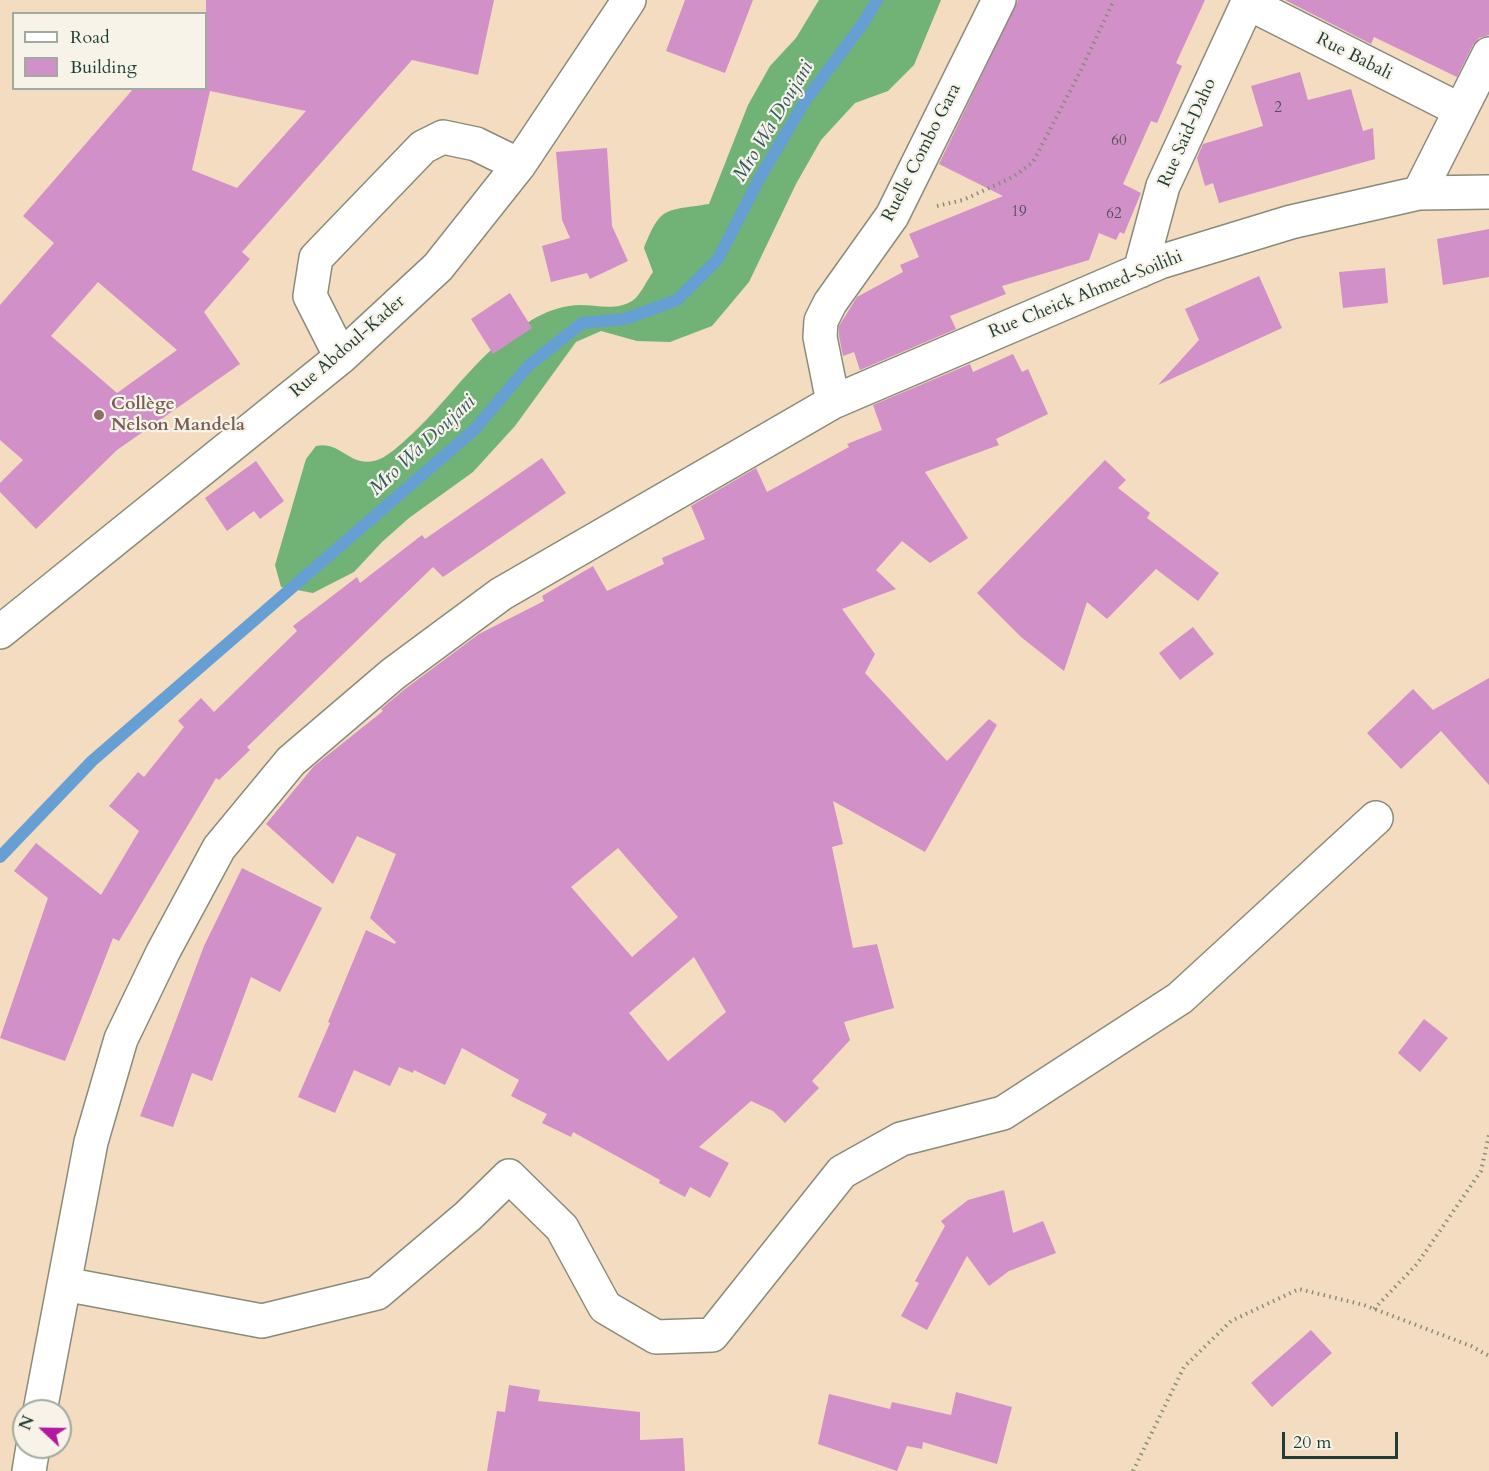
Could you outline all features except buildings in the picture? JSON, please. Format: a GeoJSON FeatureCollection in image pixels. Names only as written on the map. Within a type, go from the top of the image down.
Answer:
{"type":"FeatureCollection","features":[{"type":"Feature","properties":{"kind":"street","name":"Rue Abdoul-Kader"},"geometry":{"type":"LineString","coordinates":[[0,632],[341,357],[438,267],[519,165],[629,0]]}},
{"type":"Feature","properties":{"kind":"street","name":"Ruelle Combo Gara"},"geometry":{"type":"LineString","coordinates":[[833,402],[820,337],[821,321],[830,303],[892,216],[999,0]]}},
{"type":"Feature","properties":{"kind":"street","name":"Rue Babali"},"geometry":{"type":"LineString","coordinates":[[1249,2],[1460,110]]}},
{"type":"Feature","properties":{"kind":"street","name":"Rue Said-Daho"},"geometry":{"type":"LineString","coordinates":[[1140,271],[1163,186],[1249,2]]}},
{"type":"Feature","properties":{"kind":"street"},"geometry":{"type":"LineString","coordinates":[[1419,193],[1489,54]]}},
{"type":"Feature","properties":{"kind":"street"},"geometry":{"type":"LineString","coordinates":[[341,357],[310,296],[316,258],[423,147],[443,137],[476,144],[519,165]]}},
{"type":"Feature","properties":{"kind":"street","name":"Rue Cheick Ahmed-Soilihi"},"geometry":{"type":"LineString","coordinates":[[42,1399],[91,1142],[121,1039],[163,951],[219,848],[291,761],[393,674],[501,594],[833,402],[1160,262],[1291,222],[1419,193],[1489,192]]}},
{"type":"Feature","properties":{"kind":"street"},"geometry":{"type":"LineString","coordinates":[[64,1284],[262,1321],[377,1293],[468,1216],[509,1176],[562,1228],[605,1307],[656,1337],[712,1335],[842,1172],[901,1139],[1003,1113],[1180,998],[1376,818]]}},
{"type":"Feature","properties":{"kind":"path"},"geometry":{"type":"LineString","coordinates":[[892,216],[963,200],[1013,177],[1033,162],[1114,0]]}},
{"type":"Feature","properties":{"kind":"path"},"geometry":{"type":"LineString","coordinates":[[1374,1309],[1417,1264],[1481,1171],[1489,1135]]}},
{"type":"Feature","properties":{"kind":"path"},"geometry":{"type":"LineString","coordinates":[[1133,1471],[1184,1367],[1231,1321],[1299,1288],[1374,1309],[1471,1346],[1489,1356]]}},
{"type":"Feature","properties":{"kind":"green space"},"geometry":{"type":"Polygon","coordinates":[[[819,0],[941,0],[914,65],[888,91],[855,103],[821,140],[796,184],[749,282],[712,326],[670,342],[637,341],[601,331],[576,342],[515,426],[473,472],[409,518],[354,572],[313,593],[281,587],[275,565],[306,459],[316,446],[325,445],[334,448],[364,462],[384,457],[426,420],[480,360],[510,334],[532,320],[563,307],[577,305],[609,307],[625,304],[635,299],[653,272],[644,248],[655,224],[660,217],[674,210],[709,204],[748,105],[770,66],[796,38],[819,0]]]}},
{"type":"Feature","properties":{"kind":"waterway","name":"Mro Wa Doujani"},"geometry":{"type":"LineString","coordinates":[[0,857],[92,761],[475,429],[528,366],[582,323],[625,319],[677,300],[718,259],[759,179],[805,101],[864,22],[877,0]]}},
{"type":"Feature","properties":{"kind":"place","name":"Collège Nelson Mandela"},"geometry":{"type":"Point","coordinates":[99,415]}}]}
